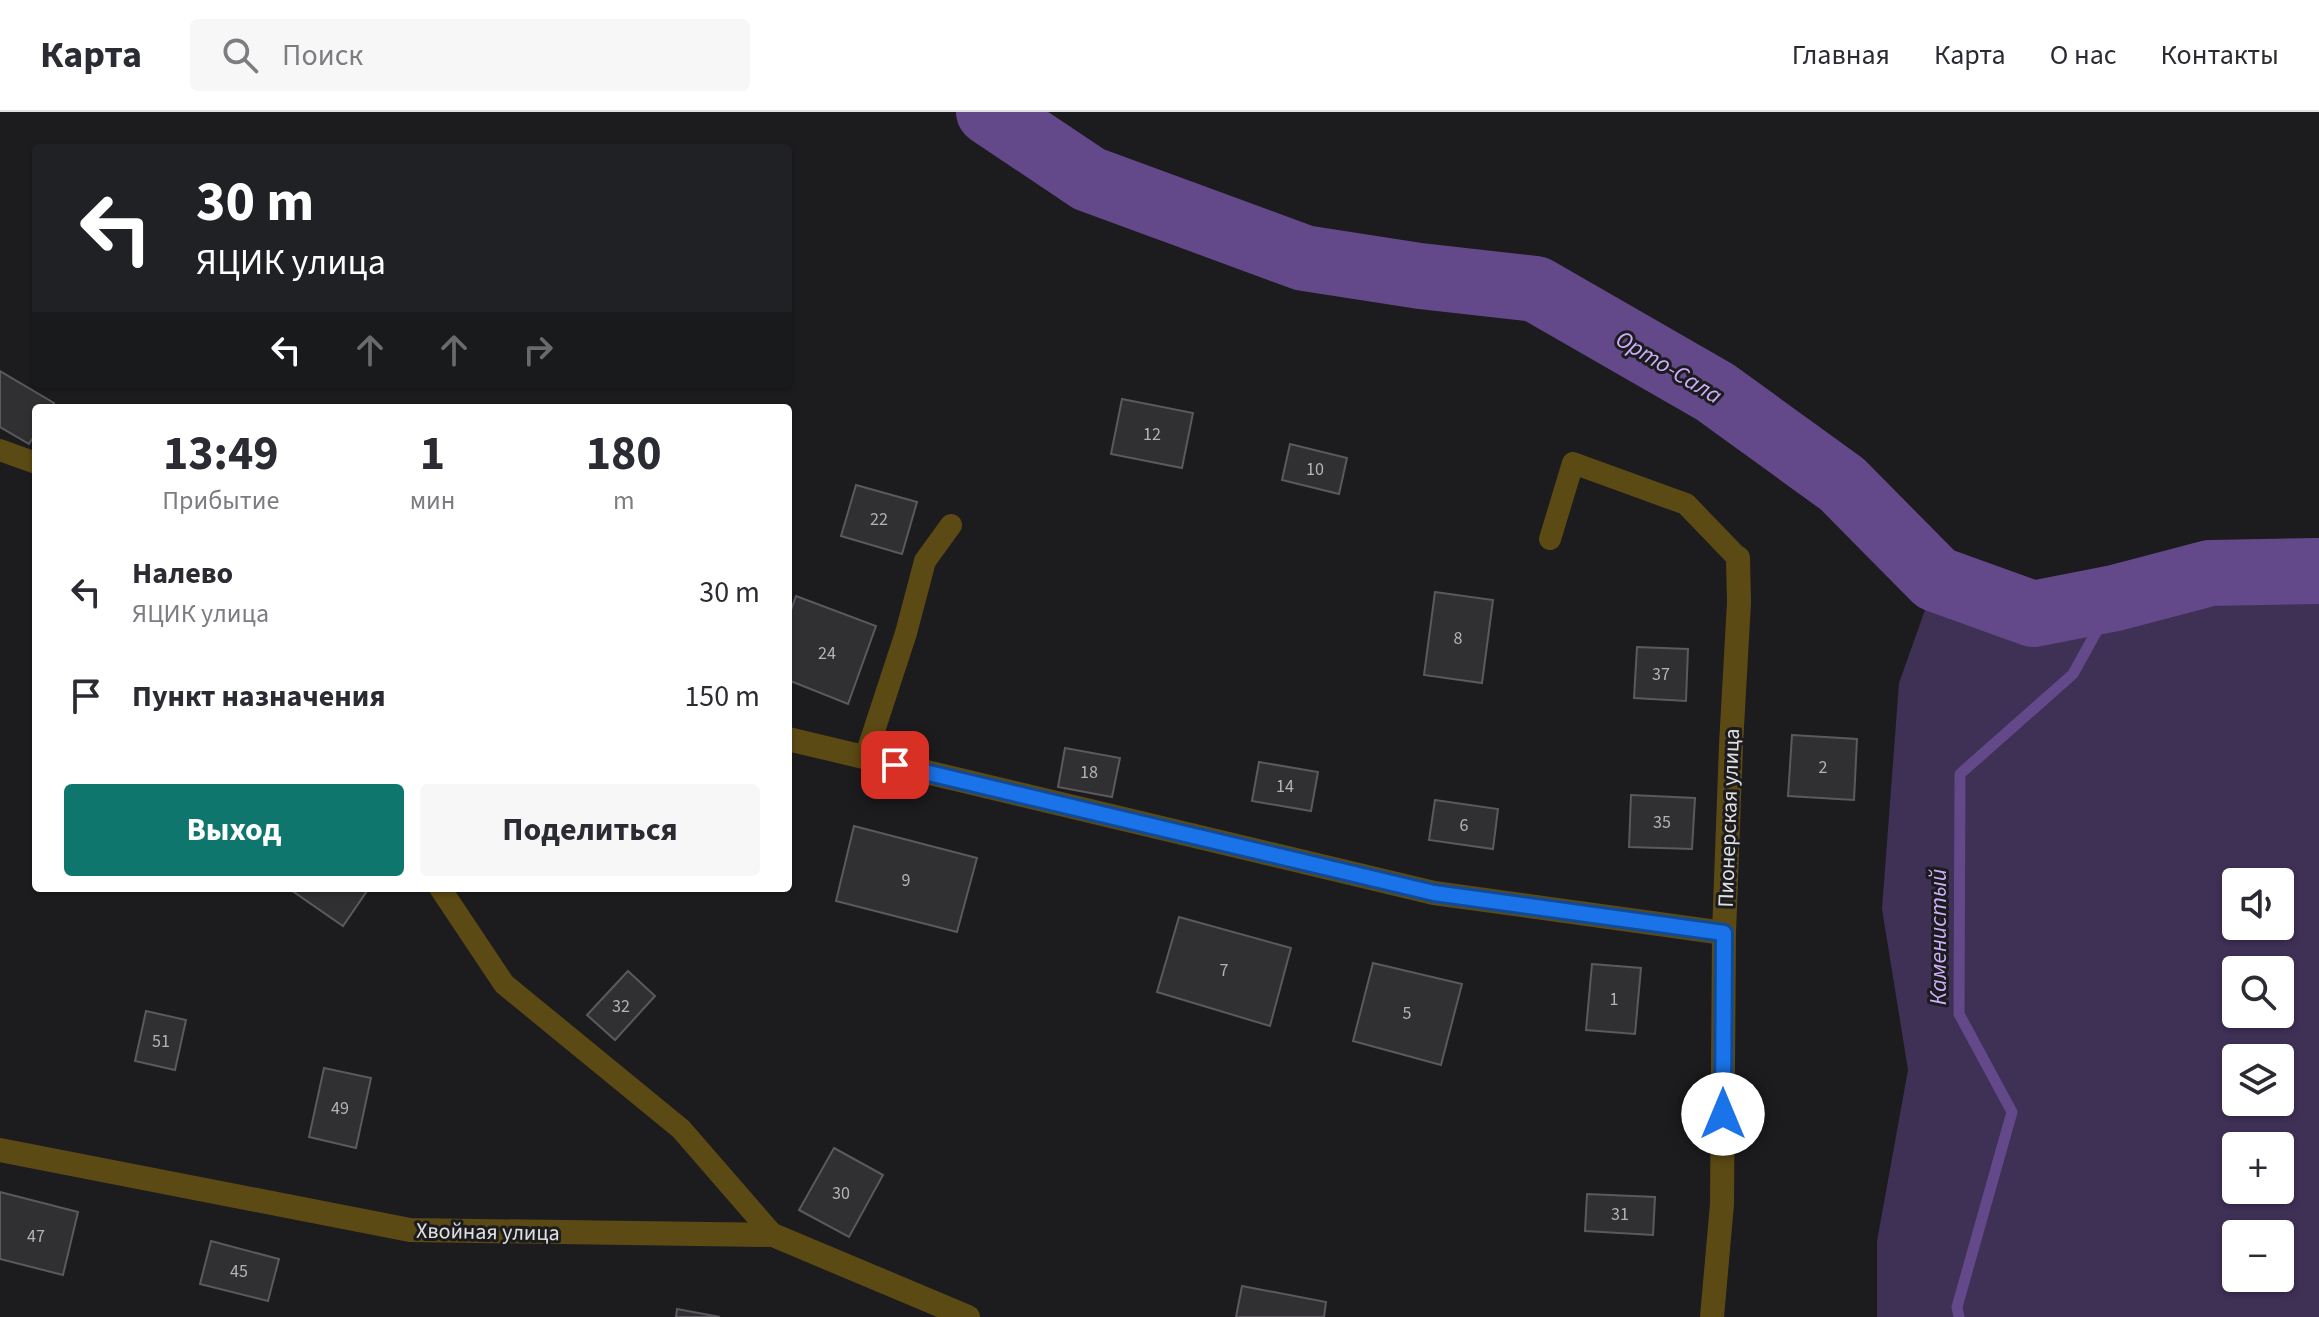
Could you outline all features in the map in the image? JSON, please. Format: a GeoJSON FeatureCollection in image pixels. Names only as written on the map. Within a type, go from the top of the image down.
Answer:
{"type":"FeatureCollection","features":[{"type":"Feature","properties":{"kind":"street","name":"Пионерская улица"},"geometry":{"type":"LineString","coordinates":[[1712,1317],[1722,1204],[1724,933],[1739,602],[1738,558]]}},
{"type":"Feature","properties":{"kind":"street"},"geometry":{"type":"LineString","coordinates":[[792,740],[1434,893],[1724,933]]}},
{"type":"Feature","properties":{"kind":"street","name":"Хвойная улица"},"geometry":{"type":"LineString","coordinates":[[0,1150],[410,1230],[773,1235],[968,1317]]}},
{"type":"Feature","properties":{"kind":"lane"},"geometry":{"type":"LineString","coordinates":[[0,450],[32,462]]}},
{"type":"Feature","properties":{"kind":"lane"},"geometry":{"type":"LineString","coordinates":[[1550,539],[1573,463],[1686,504],[1738,558]]}},
{"type":"Feature","properties":{"kind":"lane"},"geometry":{"type":"LineString","coordinates":[[865,758],[906,633],[925,561],[951,525]]}},
{"type":"Feature","properties":{"kind":"lane"},"geometry":{"type":"LineString","coordinates":[[443,892],[504,984],[681,1129],[773,1235]]}},
{"type":"Feature","properties":{"kind":"shaded area"},"geometry":{"type":"Polygon","coordinates":[[[2319,571],[2319,1317],[1877,1317],[1877,1241],[1908,1070],[1882,909],[1899,683],[1936,579],[2033,614],[2115,598],[2210,573],[2319,571]]]}},
{"type":"Feature","properties":{"kind":"building"},"geometry":{"type":"Polygon","coordinates":[[[0,371],[54,403],[32,404],[32,439],[29,444],[0,427],[0,371]]]}},
{"type":"Feature","properties":{"kind":"building"},"geometry":{"type":"Polygon","coordinates":[[[1122,399],[1193,413],[1182,468],[1111,454],[1122,399]]]}},
{"type":"Feature","properties":{"kind":"building"},"geometry":{"type":"Polygon","coordinates":[[[1290,444],[1347,458],[1339,494],[1282,480],[1290,444]]]}},
{"type":"Feature","properties":{"kind":"building"},"geometry":{"type":"Polygon","coordinates":[[[856,485],[917,502],[902,554],[841,536],[856,485]]]}},
{"type":"Feature","properties":{"kind":"building"},"geometry":{"type":"Polygon","coordinates":[[[1435,592],[1493,600],[1482,683],[1424,675],[1435,592]]]}},
{"type":"Feature","properties":{"kind":"building"},"geometry":{"type":"Polygon","coordinates":[[[796,596],[876,626],[848,704],[792,682],[792,608],[796,596]]]}},
{"type":"Feature","properties":{"kind":"building"},"geometry":{"type":"Polygon","coordinates":[[[1637,647],[1688,649],[1686,701],[1634,698],[1637,647]]]}},
{"type":"Feature","properties":{"kind":"building"},"geometry":{"type":"Polygon","coordinates":[[[1792,735],[1857,739],[1854,800],[1788,796],[1792,735]]]}},
{"type":"Feature","properties":{"kind":"building"},"geometry":{"type":"Polygon","coordinates":[[[1065,748],[1120,758],[1112,797],[1058,787],[1065,748]]]}},
{"type":"Feature","properties":{"kind":"building"},"geometry":{"type":"Polygon","coordinates":[[[1259,762],[1318,772],[1311,811],[1252,801],[1259,762]]]}},
{"type":"Feature","properties":{"kind":"building"},"geometry":{"type":"Polygon","coordinates":[[[1631,795],[1695,798],[1692,849],[1629,847],[1631,795]]]}},
{"type":"Feature","properties":{"kind":"building"},"geometry":{"type":"Polygon","coordinates":[[[1435,800],[1498,809],[1493,849],[1429,840],[1435,800]]]}},
{"type":"Feature","properties":{"kind":"building"},"geometry":{"type":"Polygon","coordinates":[[[854,826],[977,858],[957,932],[836,901],[854,826]]]}},
{"type":"Feature","properties":{"kind":"building"},"geometry":{"type":"Polygon","coordinates":[[[294,892],[366,892],[343,926],[294,892]]]}},
{"type":"Feature","properties":{"kind":"building"},"geometry":{"type":"Polygon","coordinates":[[[1179,917],[1291,948],[1270,1026],[1157,992],[1179,917]]]}},
{"type":"Feature","properties":{"kind":"building"},"geometry":{"type":"Polygon","coordinates":[[[1373,963],[1462,984],[1441,1065],[1353,1041],[1373,963]]]}},
{"type":"Feature","properties":{"kind":"building"},"geometry":{"type":"Polygon","coordinates":[[[1592,964],[1641,968],[1635,1034],[1586,1030],[1592,964]]]}},
{"type":"Feature","properties":{"kind":"building"},"geometry":{"type":"Polygon","coordinates":[[[628,971],[655,996],[615,1040],[587,1015],[628,971]]]}},
{"type":"Feature","properties":{"kind":"building"},"geometry":{"type":"Polygon","coordinates":[[[146,1011],[186,1020],[175,1070],[135,1061],[146,1011]]]}},
{"type":"Feature","properties":{"kind":"building"},"geometry":{"type":"Polygon","coordinates":[[[324,1068],[371,1078],[356,1148],[309,1137],[324,1068]]]}},
{"type":"Feature","properties":{"kind":"building"},"geometry":{"type":"Polygon","coordinates":[[[834,1148],[883,1175],[849,1237],[799,1210],[834,1148]]]}},
{"type":"Feature","properties":{"kind":"building"},"geometry":{"type":"Polygon","coordinates":[[[0,1192],[78,1212],[63,1275],[0,1259],[0,1192]]]}},
{"type":"Feature","properties":{"kind":"building"},"geometry":{"type":"Polygon","coordinates":[[[1587,1194],[1655,1197],[1653,1235],[1585,1231],[1587,1194]]]}},
{"type":"Feature","properties":{"kind":"building"},"geometry":{"type":"Polygon","coordinates":[[[211,1241],[279,1259],[268,1301],[200,1284],[211,1241]]]}},
{"type":"Feature","properties":{"kind":"building"},"geometry":{"type":"Polygon","coordinates":[[[1242,1286],[1326,1302],[1324,1317],[1236,1317],[1242,1286]]]}},
{"type":"Feature","properties":{"kind":"building"},"geometry":{"type":"Polygon","coordinates":[[[677,1309],[720,1317],[676,1317],[677,1309]]]}},
{"type":"Feature","properties":{"kind":"waterway","name":"Орто-Сала"},"geometry":{"type":"LineString","coordinates":[[989,112],[1089,179],[1304,258],[1420,276],[1536,289],[1715,392],[1842,484],[1936,579],[2033,614],[2115,598],[2210,573],[2319,571]]}},
{"type":"Feature","properties":{"kind":"waterway","name":"Каменистый"},"geometry":{"type":"LineString","coordinates":[[1959,1317],[1957,1307],[2012,1112],[1959,1014],[1960,774],[2073,674],[2115,598]]}},
{"type":"Feature","properties":{"kind":"route"},"geometry":{"type":"LineString","coordinates":[[895,765],[1434,893],[1724,933],[1723,1114]]}}]}
